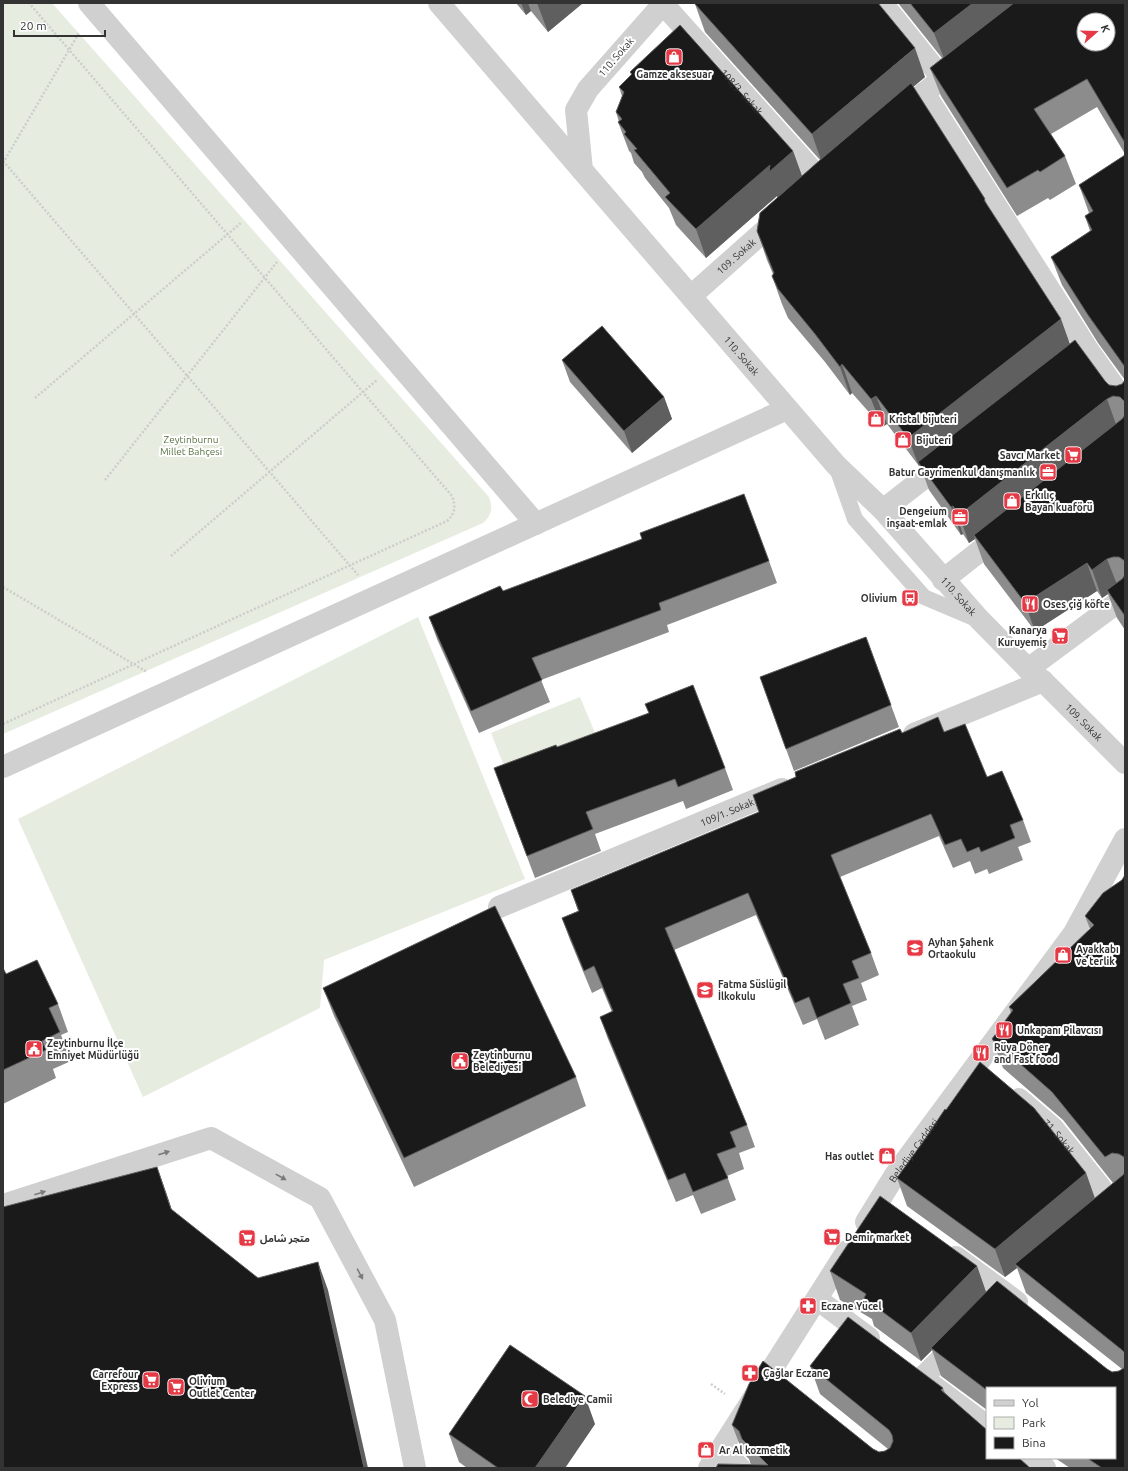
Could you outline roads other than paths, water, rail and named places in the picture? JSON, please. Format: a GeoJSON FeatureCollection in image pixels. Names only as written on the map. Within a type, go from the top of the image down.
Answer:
{"type":"FeatureCollection","features":[{"type":"Feature","properties":{"kind":"street"},"geometry":{"type":"LineString","coordinates":[[439,3],[582,170]]}},
{"type":"Feature","properties":{"kind":"street"},"geometry":{"type":"LineString","coordinates":[[880,3],[890,13],[942,78]]}},
{"type":"Feature","properties":{"kind":"street","name":"110. Sokak"},"geometry":{"type":"LineString","coordinates":[[663,4],[588,89],[576,110],[582,170],[836,464],[883,510],[943,580],[979,619],[1036,675]]}},
{"type":"Feature","properties":{"kind":"street","name":"108/3. Sokak"},"geometry":{"type":"LineString","coordinates":[[663,4],[827,175]]}},
{"type":"Feature","properties":{"kind":"street"},"geometry":{"type":"LineString","coordinates":[[91,6],[536,524]]}},
{"type":"Feature","properties":{"kind":"street"},"geometry":{"type":"LineString","coordinates":[[882,128],[924,92],[973,54]]}},
{"type":"Feature","properties":{"kind":"street"},"geometry":{"type":"LineString","coordinates":[[924,92],[1088,350],[1125,402]]}},
{"type":"Feature","properties":{"kind":"street","name":"109. Sokak"},"geometry":{"type":"LineString","coordinates":[[691,296],[827,175]]}},
{"type":"Feature","properties":{"kind":"street"},"geometry":{"type":"LineString","coordinates":[[1070,364],[1088,350]]}},
{"type":"Feature","properties":{"kind":"street"},"geometry":{"type":"LineString","coordinates":[[3,767],[788,409]]}},
{"type":"Feature","properties":{"kind":"street"},"geometry":{"type":"LineString","coordinates":[[883,510],[964,446]]}},
{"type":"Feature","properties":{"kind":"street"},"geometry":{"type":"LineString","coordinates":[[943,580],[1018,521]]}},
{"type":"Feature","properties":{"kind":"street"},"geometry":{"type":"LineString","coordinates":[[898,741],[1036,675],[1125,597]]}},
{"type":"Feature","properties":{"kind":"street","name":"109. Sokak"},"geometry":{"type":"LineString","coordinates":[[1036,675],[1124,762]]}},
{"type":"Feature","properties":{"kind":"street","name":"109/1. Sokak"},"geometry":{"type":"LineString","coordinates":[[499,907],[804,780]]}},
{"type":"Feature","properties":{"kind":"street","name":"Belediye Caddesi"},"geometry":{"type":"LineString","coordinates":[[709,1468],[721,1449],[778,1375],[817,1299],[895,1175],[1074,932],[1125,839]]}},
{"type":"Feature","properties":{"kind":"street"},"geometry":{"type":"LineString","coordinates":[[1074,932],[1112,907]]}},
{"type":"Feature","properties":{"kind":"street","name":"71. Sokak"},"geometry":{"type":"LineString","coordinates":[[978,1063],[1053,1128],[1119,1199]]}},
{"type":"Feature","properties":{"kind":"street"},"geometry":{"type":"LineString","coordinates":[[3,1205],[211,1138],[320,1198],[385,1320],[415,1468]]}},
{"type":"Feature","properties":{"kind":"street"},"geometry":{"type":"LineString","coordinates":[[1095,1218],[1119,1199]]}},
{"type":"Feature","properties":{"kind":"street"},"geometry":{"type":"LineString","coordinates":[[879,1201],[898,1215]]}},
{"type":"Feature","properties":{"kind":"street"},"geometry":{"type":"LineString","coordinates":[[942,1247],[1031,1313]]}},
{"type":"Feature","properties":{"kind":"street"},"geometry":{"type":"LineString","coordinates":[[990,1310],[1006,1293],[1024,1278]]}},
{"type":"Feature","properties":{"kind":"street"},"geometry":{"type":"LineString","coordinates":[[817,1299],[885,1350]]}},
{"type":"Feature","properties":{"kind":"street"},"geometry":{"type":"LineString","coordinates":[[922,1378],[973,1327]]}},
{"type":"Feature","properties":{"kind":"street"},"geometry":{"type":"LineString","coordinates":[[904,1364],[986,1425]]}},
{"type":"Feature","properties":{"kind":"street"},"geometry":{"type":"LineString","coordinates":[[721,1449],[740,1468]]}},
{"type":"Feature","properties":{"kind":"street"},"geometry":{"type":"LineString","coordinates":[[1032,1459],[1045,1468]]}},
{"type":"Feature","properties":{"kind":"lane"},"geometry":{"type":"LineString","coordinates":[[836,464],[855,519],[924,597],[979,619]]}},
{"type":"Feature","properties":{"kind":"place","name":"Gamze aksesuar"},"geometry":{"type":"Point","coordinates":[674,57]}},
{"type":"Feature","properties":{"kind":"place","name":"Kristal bijuteri"},"geometry":{"type":"Point","coordinates":[876,419]}},
{"type":"Feature","properties":{"kind":"place","name":"Bijuteri"},"geometry":{"type":"Point","coordinates":[903,440]}},
{"type":"Feature","properties":{"kind":"place","name":"Savcı Market"},"geometry":{"type":"Point","coordinates":[1073,455]}},
{"type":"Feature","properties":{"kind":"place","name":"Batur Gayrimenkul danışmanlık"},"geometry":{"type":"Point","coordinates":[1048,472]}},
{"type":"Feature","properties":{"kind":"place","name":"Erkılıç Bayan kuaförü"},"geometry":{"type":"Point","coordinates":[1012,501]}},
{"type":"Feature","properties":{"kind":"place","name":"Dengeium inşaat-emlak"},"geometry":{"type":"Point","coordinates":[960,517]}},
{"type":"Feature","properties":{"kind":"place","name":"Olivium"},"geometry":{"type":"Point","coordinates":[910,598]}},
{"type":"Feature","properties":{"kind":"place","name":"Oses çiğ köfte"},"geometry":{"type":"Point","coordinates":[1030,604]}},
{"type":"Feature","properties":{"kind":"place","name":"Kanarya Kuruyemiş"},"geometry":{"type":"Point","coordinates":[1060,636]}},
{"type":"Feature","properties":{"kind":"place","name":"Ayhan Şahenk Ortaokulu"},"geometry":{"type":"Point","coordinates":[915,948]}},
{"type":"Feature","properties":{"kind":"place","name":"Ayakkabı ve terlik"},"geometry":{"type":"Point","coordinates":[1063,955]}},
{"type":"Feature","properties":{"kind":"place","name":"Fatma Süslügil İlkokulu"},"geometry":{"type":"Point","coordinates":[705,990]}},
{"type":"Feature","properties":{"kind":"place","name":"Unkapanı Pilavcısı"},"geometry":{"type":"Point","coordinates":[1004,1030]}},
{"type":"Feature","properties":{"kind":"place","name":"Zeytinburnu İlçe Emniyet Müdürlüğü"},"geometry":{"type":"Point","coordinates":[34,1049]}},
{"type":"Feature","properties":{"kind":"place","name":"Rüya Döner and Fast food"},"geometry":{"type":"Point","coordinates":[981,1053]}},
{"type":"Feature","properties":{"kind":"place","name":"Zeytinburnu Belediyesi"},"geometry":{"type":"Point","coordinates":[460,1061]}},
{"type":"Feature","properties":{"kind":"place","name":"Has outlet"},"geometry":{"type":"Point","coordinates":[887,1156]}},
{"type":"Feature","properties":{"kind":"place","name":"Demir market"},"geometry":{"type":"Point","coordinates":[832,1237]}},
{"type":"Feature","properties":{"kind":"place","name":"متجر شامل"},"geometry":{"type":"Point","coordinates":[247,1238]}},
{"type":"Feature","properties":{"kind":"place","name":"Eczane Yücel"},"geometry":{"type":"Point","coordinates":[808,1306]}},
{"type":"Feature","properties":{"kind":"place","name":"Çağlar Eczane"},"geometry":{"type":"Point","coordinates":[750,1373]}},
{"type":"Feature","properties":{"kind":"place","name":"Carrefour Express"},"geometry":{"type":"Point","coordinates":[151,1380]}},
{"type":"Feature","properties":{"kind":"place","name":"Olivium Outlet Center"},"geometry":{"type":"Point","coordinates":[176,1387]}},
{"type":"Feature","properties":{"kind":"place","name":"Belediye Camii"},"geometry":{"type":"Point","coordinates":[530,1399]}},
{"type":"Feature","properties":{"kind":"place","name":"Ar Al kozmetik"},"geometry":{"type":"Point","coordinates":[706,1450]}},
{"type":"Feature","properties":{"kind":"park label","name":"Zeytinburnu Millet Bahçesi"},"geometry":{"type":"Point","coordinates":[191,444]}}]}
